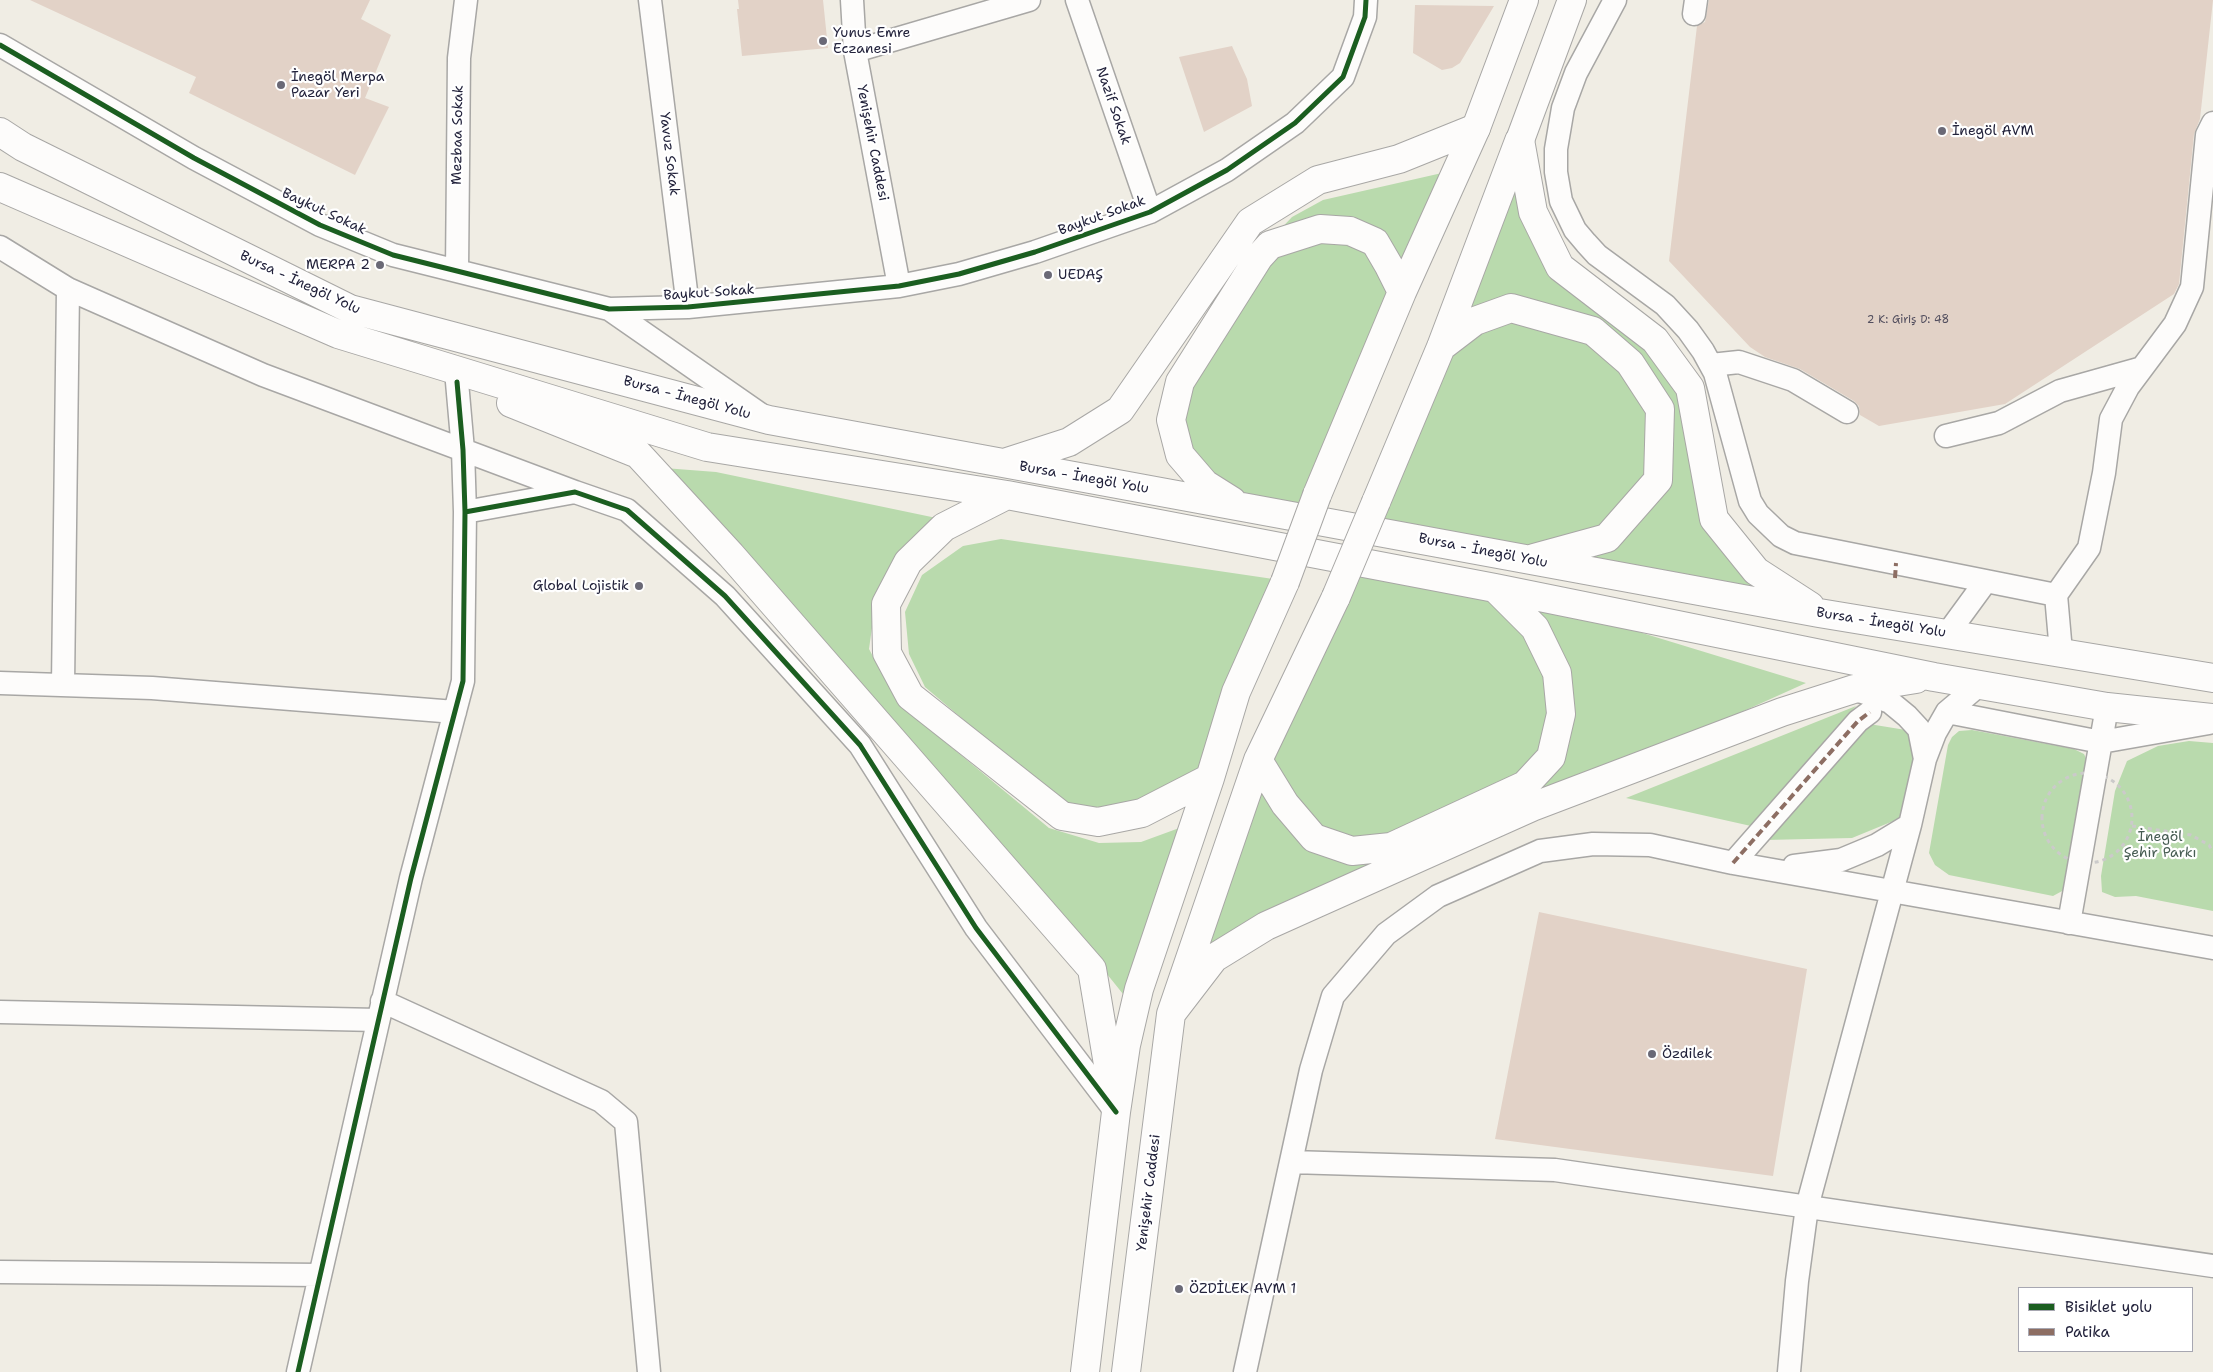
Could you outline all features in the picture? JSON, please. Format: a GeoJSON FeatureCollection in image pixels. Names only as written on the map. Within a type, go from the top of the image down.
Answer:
{"type":"FeatureCollection","features":[{"type":"Feature","properties":{"kind":"main road"},"geometry":{"type":"LineString","coordinates":[[1084,1368],[1116,1112],[1126,1045],[1139,989],[1210,778],[1236,692],[1285,582],[1317,495],[1402,292],[1476,128],[1524,0]]}},
{"type":"Feature","properties":{"kind":"main road","name":"Yenişehir Caddesi"},"geometry":{"type":"LineString","coordinates":[[1126,1372],[1171,1014],[1258,760],[1336,598],[1441,347],[1572,0]]}},
{"type":"Feature","properties":{"kind":"main road"},"geometry":{"type":"LineString","coordinates":[[1002,464],[1069,442],[1120,410],[1250,222],[1318,180],[1399,159],[1476,128]]}},
{"type":"Feature","properties":{"kind":"main road","name":"Bursa - İnegöl Yolu"},"geometry":{"type":"LineString","coordinates":[[0,132],[23,147],[350,309],[769,420],[1528,560],[1820,612],[2213,678]]}},
{"type":"Feature","properties":{"kind":"main road"},"geometry":{"type":"LineString","coordinates":[[1520,140],[1533,212],[1560,267],[1655,340],[1690,388],[1714,519],[1756,571],[1820,612]]}},
{"type":"Feature","properties":{"kind":"main road","name":"Bursa - İnegöl Yolu"},"geometry":{"type":"LineString","coordinates":[[0,187],[338,334],[707,446],[1007,495],[1495,588],[1934,677],[2107,707],[2213,718]]}},
{"type":"Feature","properties":{"kind":"main road"},"geometry":{"type":"LineString","coordinates":[[1240,506],[1205,484],[1180,455],[1171,420],[1180,382],[1259,257],[1270,245],[1320,229],[1350,231],[1375,242],[1402,292]]}},
{"type":"Feature","properties":{"kind":"main road"},"geometry":{"type":"LineString","coordinates":[[1441,347],[1475,321],[1511,308],[1593,331],[1630,363],[1660,409],[1658,480],[1607,538],[1528,560]]}},
{"type":"Feature","properties":{"kind":"main road"},"geometry":{"type":"LineString","coordinates":[[338,334],[638,454],[731,555],[1092,969],[1116,1112]]}},
{"type":"Feature","properties":{"kind":"main road"},"geometry":{"type":"LineString","coordinates":[[1007,495],[944,527],[908,562],[886,604],[887,653],[910,696],[1062,816],[1098,822],[1142,813],[1210,778]]}},
{"type":"Feature","properties":{"kind":"main road"},"geometry":{"type":"LineString","coordinates":[[1258,760],[1285,804],[1314,838],[1352,852],[1391,847],[1525,785],[1551,757],[1561,714],[1557,673],[1535,628],[1495,588]]}},
{"type":"Feature","properties":{"kind":"main road"},"geometry":{"type":"LineString","coordinates":[[1171,1014],[1214,958],[1266,926],[1532,807],[1782,712],[1854,689],[1934,677]]}},
{"type":"Feature","properties":{"kind":"street","name":"Mezbaa Sokak"},"geometry":{"type":"LineString","coordinates":[[457,271],[459,58],[466,0]]}},
{"type":"Feature","properties":{"kind":"street","name":"Yavuz Sokak"},"geometry":{"type":"LineString","coordinates":[[650,0],[688,307]]}},
{"type":"Feature","properties":{"kind":"street","name":"Yenişehir Caddesi"},"geometry":{"type":"LineString","coordinates":[[852,0],[855,51],[899,286]]}},
{"type":"Feature","properties":{"kind":"street"},"geometry":{"type":"LineString","coordinates":[[855,51],[1029,0]]}},
{"type":"Feature","properties":{"kind":"street","name":"Nazif Sokak"},"geometry":{"type":"LineString","coordinates":[[1077,0],[1150,212]]}},
{"type":"Feature","properties":{"kind":"street","name":"Baykut Sokak"},"geometry":{"type":"LineString","coordinates":[[0,45],[194,158],[320,225],[393,255],[609,309],[688,307],[899,286],[959,274],[1035,252],[1150,212],[1227,170],[1295,123],[1336,84],[1343,77],[1365,17],[1366,0]]}},
{"type":"Feature","properties":{"kind":"street"},"geometry":{"type":"LineString","coordinates":[[1615,0],[1576,73],[1564,108],[1556,148],[1556,172],[1561,201],[1575,230],[1597,256],[1651,294],[1671,311],[1688,330],[1715,373],[1750,501],[1768,526],[1795,543],[1895,570],[1986,581],[2056,595]]}},
{"type":"Feature","properties":{"kind":"street"},"geometry":{"type":"LineString","coordinates":[[2061,652],[2056,595],[2089,548],[2104,473],[2111,419],[2128,387],[2175,324],[2192,287],[2208,135],[2213,123]]}},
{"type":"Feature","properties":{"kind":"street"},"geometry":{"type":"LineString","coordinates":[[0,247],[68,289],[263,375],[574,492],[627,510],[718,590],[860,745],[976,928],[1116,1112]]}},
{"type":"Feature","properties":{"kind":"street"},"geometry":{"type":"LineString","coordinates":[[63,685],[68,289]]}},
{"type":"Feature","properties":{"kind":"street"},"geometry":{"type":"LineString","coordinates":[[609,309],[769,420]]}},
{"type":"Feature","properties":{"kind":"street"},"geometry":{"type":"LineString","coordinates":[[1710,365],[1739,362],[1794,380],[1847,412]]}},
{"type":"Feature","properties":{"kind":"street"},"geometry":{"type":"LineString","coordinates":[[1946,436],[1999,423],[2060,391],[2142,368]]}},
{"type":"Feature","properties":{"kind":"street"},"geometry":{"type":"LineString","coordinates":[[298,1372],[411,878],[463,681],[465,512],[463,450],[456,382]]}},
{"type":"Feature","properties":{"kind":"street"},"geometry":{"type":"LineString","coordinates":[[465,512],[574,492]]}},
{"type":"Feature","properties":{"kind":"street"},"geometry":{"type":"LineString","coordinates":[[1948,634],[1986,581]]}},
{"type":"Feature","properties":{"kind":"street"},"geometry":{"type":"LineString","coordinates":[[0,683],[152,688],[455,712]]}},
{"type":"Feature","properties":{"kind":"street"},"geometry":{"type":"LineString","coordinates":[[1789,1372],[1797,1281],[1807,1207],[1910,825],[1925,759],[1935,733],[1947,712],[1979,685]]}},
{"type":"Feature","properties":{"kind":"street"},"geometry":{"type":"LineString","coordinates":[[1854,689],[1890,702],[1907,716],[1919,729],[1925,759]]}},
{"type":"Feature","properties":{"kind":"street"},"geometry":{"type":"LineString","coordinates":[[2070,923],[2107,707]]}},
{"type":"Feature","properties":{"kind":"street"},"geometry":{"type":"LineString","coordinates":[[1733,862],[1858,721],[1870,712]]}},
{"type":"Feature","properties":{"kind":"street"},"geometry":{"type":"LineString","coordinates":[[1947,712],[2101,742],[2213,723]]}},
{"type":"Feature","properties":{"kind":"street"},"geometry":{"type":"LineString","coordinates":[[1771,869],[1841,860],[1877,845],[1910,825]]}},
{"type":"Feature","properties":{"kind":"street"},"geometry":{"type":"LineString","coordinates":[[1245,1372],[1311,1070],[1333,996],[1386,934],[1438,896],[1540,851],[1593,844],[1650,845],[1771,869],[2213,948]]}},
{"type":"Feature","properties":{"kind":"street"},"geometry":{"type":"LineString","coordinates":[[0,1012],[380,1010],[602,1101],[626,1122],[649,1372]]}},
{"type":"Feature","properties":{"kind":"street"},"geometry":{"type":"LineString","coordinates":[[1290,1162],[1555,1170],[2213,1266]]}},
{"type":"Feature","properties":{"kind":"street"},"geometry":{"type":"LineString","coordinates":[[0,1272],[320,1275]]}},
{"type":"Feature","properties":{"kind":"path"},"geometry":{"type":"LineString","coordinates":[[2081,772],[2096,773],[2110,778],[2122,788],[2134,814],[2132,826],[2122,847],[2110,857],[2104,861],[2080,863],[2066,858],[2054,850],[2046,838],[2042,824],[2042,810],[2046,796],[2055,785],[2067,777],[2081,772]]}},
{"type":"Feature","properties":{"kind":"path"},"geometry":{"type":"LineString","coordinates":[[2132,826],[2191,835],[2209,845],[2213,852]]}},
{"type":"Feature","properties":{"kind":"green space"},"geometry":{"type":"Polygon","coordinates":[[[1520,140],[1560,267],[1690,388],[1714,519],[1819,613],[1363,532],[1520,140]]]}},
{"type":"Feature","properties":{"kind":"green space"},"geometry":{"type":"Polygon","coordinates":[[[1442,173],[1409,266],[1378,233],[1272,238],[1292,217],[1323,200],[1442,173]]]}},
{"type":"Feature","properties":{"kind":"green space"},"geometry":{"type":"Polygon","coordinates":[[[1350,231],[1402,292],[1308,520],[1240,505],[1180,455],[1180,382],[1259,257],[1350,231]]]}},
{"type":"Feature","properties":{"kind":"green space"},"geometry":{"type":"Polygon","coordinates":[[[664,468],[716,472],[946,520],[876,599],[869,649],[898,703],[1049,828],[1099,843],[1141,842],[1182,827],[1123,994],[1038,888],[664,468]]]}},
{"type":"Feature","properties":{"kind":"green space"},"geometry":{"type":"Polygon","coordinates":[[[1001,539],[1280,580],[1201,769],[1141,800],[1100,811],[1065,806],[925,687],[909,654],[905,612],[922,575],[963,546],[1001,539]]]}},
{"type":"Feature","properties":{"kind":"green space"},"geometry":{"type":"Polygon","coordinates":[[[1350,564],[1495,588],[1806,683],[1266,926],[1171,1014],[1350,564]]]}},
{"type":"Feature","properties":{"kind":"green space"},"geometry":{"type":"Polygon","coordinates":[[[1856,706],[1751,826],[1626,798],[1856,706]]]}},
{"type":"Feature","properties":{"kind":"green space"},"geometry":{"type":"Polygon","coordinates":[[[1869,724],[1912,731],[1919,756],[1908,815],[1852,838],[1765,840],[1869,724]]]}},
{"type":"Feature","properties":{"kind":"green space"},"geometry":{"type":"Polygon","coordinates":[[[1972,730],[2074,749],[2084,754],[2089,765],[2064,890],[2053,896],[1949,875],[1935,865],[1929,853],[1948,745],[1952,737],[1959,731],[1972,730]]]}},
{"type":"Feature","properties":{"kind":"green space","name":"İnegöl Şehir Parkı"},"geometry":{"type":"Polygon","coordinates":[[[2189,741],[2213,743],[2213,911],[2136,896],[2115,897],[2102,892],[2101,876],[2115,791],[2127,761],[2158,746],[2189,741]]]}},
{"type":"Feature","properties":{"kind":"building","name":"İnegöl Merpa Pazar Yeri"},"geometry":{"type":"Polygon","coordinates":[[[30,0],[370,0],[361,19],[391,35],[365,98],[389,107],[355,175],[189,93],[196,77],[30,0]]]}},
{"type":"Feature","properties":{"kind":"building"},"geometry":{"type":"Polygon","coordinates":[[[738,0],[823,0],[828,48],[742,56],[737,9],[739,9],[738,0]]]}},
{"type":"Feature","properties":{"kind":"building","name":"İnegöl AVM"},"geometry":{"type":"Polygon","coordinates":[[[1709,0],[2213,0],[2200,119],[2194,134],[2179,284],[2174,294],[2005,404],[1879,426],[1860,415],[1859,406],[1854,401],[1800,369],[1765,357],[1750,347],[1669,261],[1697,26],[1705,22],[1709,0]]]}},
{"type":"Feature","properties":{"kind":"building"},"geometry":{"type":"Polygon","coordinates":[[[1415,5],[1494,6],[1460,63],[1452,68],[1442,70],[1413,53],[1415,5]]]}},
{"type":"Feature","properties":{"kind":"building"},"geometry":{"type":"Polygon","coordinates":[[[1232,46],[1247,79],[1252,106],[1204,132],[1179,57],[1232,46]]]}},
{"type":"Feature","properties":{"kind":"building","name":"Özdilek"},"geometry":{"type":"Polygon","coordinates":[[[1539,912],[1807,969],[1773,1176],[1495,1139],[1539,912]]]}},
{"type":"Feature","properties":{"kind":"marked path"},"geometry":{"type":"LineString","coordinates":[[1895,578],[1896,563]]}},
{"type":"Feature","properties":{"kind":"marked path"},"geometry":{"type":"LineString","coordinates":[[1733,863],[1858,721],[1870,712]]}},
{"type":"Feature","properties":{"kind":"cycle path"},"geometry":{"type":"LineString","coordinates":[[0,45],[194,158],[320,225],[393,255],[609,309],[688,307],[899,286],[959,274],[1035,252],[1150,212],[1227,170],[1295,123],[1343,77],[1365,17],[1366,0]]}},
{"type":"Feature","properties":{"kind":"cycle path"},"geometry":{"type":"LineString","coordinates":[[298,1372],[411,878],[463,681],[465,512],[463,450],[457,382]]}},
{"type":"Feature","properties":{"kind":"cycle path"},"geometry":{"type":"LineString","coordinates":[[465,512],[575,492],[627,510],[725,596],[860,745],[976,928],[1116,1112]]}},
{"type":"Feature","properties":{"kind":"place","name":"Yunus Emre Eczanesi"},"geometry":{"type":"Point","coordinates":[823,41]}},
{"type":"Feature","properties":{"kind":"place","name":"İnegöl Merpa Pazar Yeri"},"geometry":{"type":"Point","coordinates":[281,85]}},
{"type":"Feature","properties":{"kind":"place","name":"İnegöl AVM"},"geometry":{"type":"Point","coordinates":[1942,131]}},
{"type":"Feature","properties":{"kind":"place","name":"MERPA 2"},"geometry":{"type":"Point","coordinates":[380,265]}},
{"type":"Feature","properties":{"kind":"place","name":"UEDAŞ"},"geometry":{"type":"Point","coordinates":[1048,275]}},
{"type":"Feature","properties":{"kind":"place","name":"Global Lojistik"},"geometry":{"type":"Point","coordinates":[639,586]}},
{"type":"Feature","properties":{"kind":"place","name":"Özdilek"},"geometry":{"type":"Point","coordinates":[1652,1054]}},
{"type":"Feature","properties":{"kind":"place","name":"ÖZDİLEK AVM 1"},"geometry":{"type":"Point","coordinates":[1179,1289]}}]}
